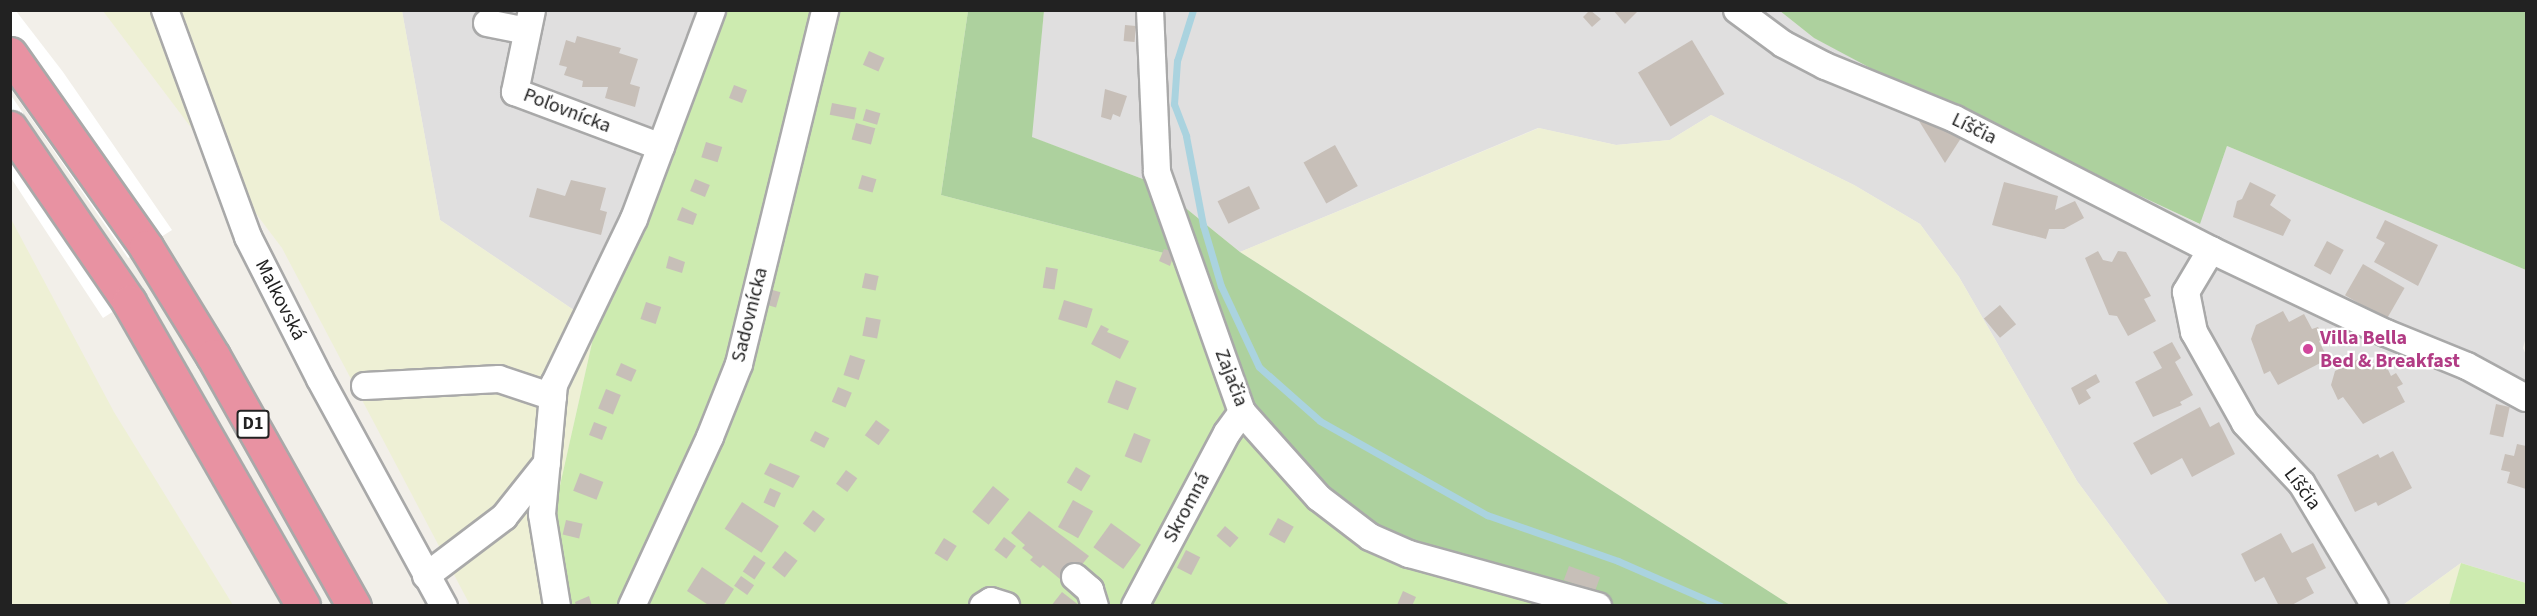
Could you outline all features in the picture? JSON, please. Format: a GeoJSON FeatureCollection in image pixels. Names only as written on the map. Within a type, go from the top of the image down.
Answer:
{"type":"FeatureCollection","features":[{"type":"Feature","properties":{"kind":"highway","name":"D1"},"geometry":{"type":"LineString","coordinates":[[10,54],[146,247],[219,366],[354,606]]}},
{"type":"Feature","properties":{"kind":"highway","name":"D1"},"geometry":{"type":"LineString","coordinates":[[10,128],[129,302],[303,606]]}},
{"type":"Feature","properties":{"kind":"street","name":"Malkovská"},"geometry":{"type":"LineString","coordinates":[[165,10],[248,237],[426,576],[444,606]]}},
{"type":"Feature","properties":{"kind":"street"},"geometry":{"type":"LineString","coordinates":[[557,606],[542,514],[554,385],[634,219],[712,10]]}},
{"type":"Feature","properties":{"kind":"street","name":"Sadovnícka"},"geometry":{"type":"LineString","coordinates":[[632,606],[710,437],[739,364],[825,10]]}},
{"type":"Feature","properties":{"kind":"street","name":"Zajačia"},"geometry":{"type":"LineString","coordinates":[[1150,10],[1157,172],[1242,412],[1319,498],[1370,537],[1409,554],[1598,606]]}},
{"type":"Feature","properties":{"kind":"street","name":"Líščia"},"geometry":{"type":"LineString","coordinates":[[1737,10],[1783,44],[1825,66],[1955,119],[2211,250],[2386,333],[2467,366],[2526,398]]}},
{"type":"Feature","properties":{"kind":"street"},"geometry":{"type":"LineString","coordinates":[[487,23],[530,21]]}},
{"type":"Feature","properties":{"kind":"street","name":"Poľovnícka"},"geometry":{"type":"LineString","coordinates":[[530,21],[515,92],[661,147]]}},
{"type":"Feature","properties":{"kind":"street","name":"Líščia"},"geometry":{"type":"LineString","coordinates":[[2211,250],[2186,292],[2194,332],[2246,423],[2302,484],[2375,606]]}},
{"type":"Feature","properties":{"kind":"street"},"geometry":{"type":"LineString","coordinates":[[365,386],[499,378],[553,397]]}},
{"type":"Feature","properties":{"kind":"street","name":"Skromná"},"geometry":{"type":"LineString","coordinates":[[1136,606],[1227,433],[1242,412]]}},
{"type":"Feature","properties":{"kind":"street"},"geometry":{"type":"LineString","coordinates":[[426,576],[504,517],[547,463]]}},
{"type":"Feature","properties":{"kind":"street"},"geometry":{"type":"LineString","coordinates":[[1075,577],[1090,590],[1095,606]]}},
{"type":"Feature","properties":{"kind":"street"},"geometry":{"type":"LineString","coordinates":[[982,606],[991,602],[1006,606]]}},
{"type":"Feature","properties":{"kind":"shaded area"},"geometry":{"type":"Polygon","coordinates":[[[402,11],[718,11],[596,325],[440,220],[402,11]]]}},
{"type":"Feature","properties":{"kind":"shaded area"},"geometry":{"type":"Polygon","coordinates":[[[1044,11],[1780,11],[1814,38],[2199,224],[2227,146],[2526,270],[2526,337],[2523,348],[2526,355],[2526,583],[2461,563],[2403,605],[2169,605],[2077,481],[1959,277],[1920,224],[1854,185],[1711,115],[1670,140],[1616,145],[1538,128],[1240,252],[1156,184],[1031,137],[1044,11]]]}},
{"type":"Feature","properties":{"kind":"green space"},"geometry":{"type":"Polygon","coordinates":[[[103,11],[402,11],[440,220],[596,325],[552,521],[565,605],[470,605],[282,248],[103,11]]]}},
{"type":"Feature","properties":{"kind":"green space"},"geometry":{"type":"Polygon","coordinates":[[[726,11],[968,11],[941,195],[1175,256],[1584,605],[565,605],[552,521],[596,325],[726,11]]]}},
{"type":"Feature","properties":{"kind":"green space"},"geometry":{"type":"Polygon","coordinates":[[[968,11],[1044,11],[1032,137],[1156,184],[1240,252],[1790,605],[1584,605],[1362,532],[1266,443],[1175,256],[941,195],[968,11]]]}},
{"type":"Feature","properties":{"kind":"green space"},"geometry":{"type":"Polygon","coordinates":[[[1780,11],[2526,11],[2526,270],[2227,146],[2200,224],[1891,79],[1814,38],[1780,11]]]}},
{"type":"Feature","properties":{"kind":"green space"},"geometry":{"type":"Polygon","coordinates":[[[1711,115],[1854,185],[1920,224],[1959,277],[2077,481],[2169,605],[1790,605],[1240,252],[1539,128],[1616,145],[1670,140],[1711,115]]]}},
{"type":"Feature","properties":{"kind":"green space"},"geometry":{"type":"Polygon","coordinates":[[[11,219],[114,412],[233,605],[11,605],[11,219]]]}},
{"type":"Feature","properties":{"kind":"green space"},"geometry":{"type":"Polygon","coordinates":[[[2461,563],[2449,605],[2403,605],[2461,563]]]}},
{"type":"Feature","properties":{"kind":"green space"},"geometry":{"type":"Polygon","coordinates":[[[2461,563],[2526,583],[2526,605],[2449,605],[2461,563]]]}},
{"type":"Feature","properties":{"kind":"pier"},"geometry":{"type":"Polygon","coordinates":[[[11,11],[16,11],[63,72],[172,230],[128,258],[11,89],[11,11]]]}},
{"type":"Feature","properties":{"kind":"pier"},"geometry":{"type":"Polygon","coordinates":[[[10,94],[145,291],[103,318],[11,178],[10,94]]]}},
{"type":"Feature","properties":{"kind":"building"},"geometry":{"type":"Polygon","coordinates":[[[1590,10],[1601,19],[1592,27],[1583,17],[1590,10]]]}},
{"type":"Feature","properties":{"kind":"building"},"geometry":{"type":"Polygon","coordinates":[[[1613,10],[1639,10],[1625,24],[1613,10]]]}},
{"type":"Feature","properties":{"kind":"building"},"geometry":{"type":"Polygon","coordinates":[[[1125,25],[1136,26],[1135,42],[1124,41],[1125,25]]]}},
{"type":"Feature","properties":{"kind":"building"},"geometry":{"type":"Polygon","coordinates":[[[577,36],[621,48],[619,53],[638,59],[630,84],[640,87],[635,107],[605,98],[608,87],[582,87],[583,81],[564,75],[567,67],[559,65],[566,40],[575,43],[577,36]]]}},
{"type":"Feature","properties":{"kind":"building"},"geometry":{"type":"Polygon","coordinates":[[[1692,40],[1724,94],[1670,126],[1638,72],[1692,40]]]}},
{"type":"Feature","properties":{"kind":"building"},"geometry":{"type":"Polygon","coordinates":[[[869,51],[885,58],[878,72],[863,65],[869,51]]]}},
{"type":"Feature","properties":{"kind":"building"},"geometry":{"type":"Polygon","coordinates":[[[734,85],[747,90],[742,103],[729,98],[734,85]]]}},
{"type":"Feature","properties":{"kind":"building"},"geometry":{"type":"Polygon","coordinates":[[[1105,89],[1127,96],[1120,117],[1113,114],[1111,120],[1101,117],[1105,89]]]}},
{"type":"Feature","properties":{"kind":"building"},"geometry":{"type":"Polygon","coordinates":[[[832,103],[857,108],[854,120],[830,115],[832,103]]]}},
{"type":"Feature","properties":{"kind":"building"},"geometry":{"type":"Polygon","coordinates":[[[1911,108],[1963,135],[1945,163],[1911,108]]]}},
{"type":"Feature","properties":{"kind":"building"},"geometry":{"type":"Polygon","coordinates":[[[866,109],[880,113],[877,125],[863,121],[866,109]]]}},
{"type":"Feature","properties":{"kind":"building"},"geometry":{"type":"Polygon","coordinates":[[[856,123],[875,128],[871,145],[852,139],[856,123]]]}},
{"type":"Feature","properties":{"kind":"building"},"geometry":{"type":"Polygon","coordinates":[[[706,142],[722,147],[718,162],[701,157],[706,142]]]}},
{"type":"Feature","properties":{"kind":"building"},"geometry":{"type":"Polygon","coordinates":[[[1335,145],[1358,186],[1326,204],[1304,162],[1335,145]]]}},
{"type":"Feature","properties":{"kind":"building"},"geometry":{"type":"Polygon","coordinates":[[[862,175],[876,179],[873,193],[858,188],[862,175]]]}},
{"type":"Feature","properties":{"kind":"building"},"geometry":{"type":"Polygon","coordinates":[[[695,179],[710,185],[705,197],[690,191],[695,179]]]}},
{"type":"Feature","properties":{"kind":"building"},"geometry":{"type":"Polygon","coordinates":[[[571,180],[606,188],[600,210],[607,212],[601,235],[529,217],[537,188],[565,196],[571,180]]]}},
{"type":"Feature","properties":{"kind":"building"},"geometry":{"type":"Polygon","coordinates":[[[2004,182],[2058,196],[2055,210],[2075,201],[2084,218],[2064,229],[2049,229],[2046,239],[1992,225],[2004,182]]]}},
{"type":"Feature","properties":{"kind":"building"},"geometry":{"type":"Polygon","coordinates":[[[2250,182],[2276,195],[2270,205],[2291,220],[2283,236],[2233,217],[2237,201],[2242,199],[2250,182]]]}},
{"type":"Feature","properties":{"kind":"building"},"geometry":{"type":"Polygon","coordinates":[[[1249,186],[1260,208],[1229,224],[1218,201],[1249,186]]]}},
{"type":"Feature","properties":{"kind":"building"},"geometry":{"type":"Polygon","coordinates":[[[682,207],[697,214],[693,225],[677,220],[682,207]]]}},
{"type":"Feature","properties":{"kind":"building"},"geometry":{"type":"Polygon","coordinates":[[[2385,220],[2438,245],[2418,286],[2374,262],[2385,243],[2376,238],[2385,220]]]}},
{"type":"Feature","properties":{"kind":"building"},"geometry":{"type":"Polygon","coordinates":[[[2327,241],[2344,250],[2331,275],[2314,266],[2327,241]]]}},
{"type":"Feature","properties":{"kind":"building"},"geometry":{"type":"Polygon","coordinates":[[[1164,249],[1175,252],[1170,266],[1159,261],[1164,249]]]}},
{"type":"Feature","properties":{"kind":"building"},"geometry":{"type":"Polygon","coordinates":[[[2098,251],[2103,260],[2112,262],[2118,251],[2126,252],[2151,296],[2144,299],[2156,321],[2128,336],[2117,316],[2109,315],[2085,258],[2098,251]]]}},
{"type":"Feature","properties":{"kind":"building"},"geometry":{"type":"Polygon","coordinates":[[[669,256],[685,262],[682,273],[666,268],[669,256]]]}},
{"type":"Feature","properties":{"kind":"building"},"geometry":{"type":"Polygon","coordinates":[[[2363,264],[2405,288],[2387,319],[2345,295],[2363,264]]]}},
{"type":"Feature","properties":{"kind":"building"},"geometry":{"type":"Polygon","coordinates":[[[1046,267],[1058,269],[1055,290],[1043,288],[1046,267]]]}},
{"type":"Feature","properties":{"kind":"building"},"geometry":{"type":"Polygon","coordinates":[[[865,273],[879,276],[876,291],[862,288],[865,273]]]}},
{"type":"Feature","properties":{"kind":"building"},"geometry":{"type":"Polygon","coordinates":[[[766,288],[780,292],[776,308],[762,303],[766,288]]]}},
{"type":"Feature","properties":{"kind":"building"},"geometry":{"type":"Polygon","coordinates":[[[1064,300],[1093,309],[1087,328],[1058,319],[1064,300]]]}},
{"type":"Feature","properties":{"kind":"building"},"geometry":{"type":"Polygon","coordinates":[[[646,302],[661,307],[656,324],[640,319],[646,302]]]}},
{"type":"Feature","properties":{"kind":"building"},"geometry":{"type":"Polygon","coordinates":[[[2000,305],[2016,324],[2000,338],[1984,318],[2000,305]]]}},
{"type":"Feature","properties":{"kind":"building"},"geometry":{"type":"Polygon","coordinates":[[[2283,311],[2289,322],[2304,314],[2312,329],[2318,327],[2324,338],[2319,341],[2328,359],[2278,385],[2270,371],[2264,374],[2251,339],[2256,325],[2283,311]]]}},
{"type":"Feature","properties":{"kind":"building"},"geometry":{"type":"Polygon","coordinates":[[[866,317],[881,320],[877,339],[862,336],[866,317]]]}},
{"type":"Feature","properties":{"kind":"building"},"geometry":{"type":"Polygon","coordinates":[[[1101,325],[1109,329],[1107,332],[1129,341],[1120,359],[1091,344],[1101,325]]]}},
{"type":"Feature","properties":{"kind":"building"},"geometry":{"type":"Polygon","coordinates":[[[2172,342],[2181,358],[2175,362],[2193,395],[2180,402],[2182,405],[2153,417],[2135,382],[2162,368],[2153,352],[2172,342]]]}},
{"type":"Feature","properties":{"kind":"building"},"geometry":{"type":"Polygon","coordinates":[[[850,355],[865,360],[859,380],[844,375],[850,355]]]}},
{"type":"Feature","properties":{"kind":"building"},"geometry":{"type":"Polygon","coordinates":[[[2362,357],[2368,369],[2384,361],[2391,376],[2396,373],[2403,384],[2397,387],[2405,402],[2363,424],[2343,397],[2338,400],[2331,385],[2335,371],[2362,357]]]}},
{"type":"Feature","properties":{"kind":"building"},"geometry":{"type":"Polygon","coordinates":[[[621,363],[637,370],[631,382],[616,375],[621,363]]]}},
{"type":"Feature","properties":{"kind":"building"},"geometry":{"type":"Polygon","coordinates":[[[2096,374],[2100,382],[2086,390],[2091,398],[2079,405],[2071,388],[2096,374]]]}},
{"type":"Feature","properties":{"kind":"building"},"geometry":{"type":"Polygon","coordinates":[[[1116,380],[1137,388],[1128,410],[1107,402],[1116,380]]]}},
{"type":"Feature","properties":{"kind":"building"},"geometry":{"type":"Polygon","coordinates":[[[838,387],[852,393],[846,408],[832,402],[838,387]]]}},
{"type":"Feature","properties":{"kind":"building"},"geometry":{"type":"Polygon","coordinates":[[[606,389],[621,395],[613,414],[598,408],[606,389]]]}},
{"type":"Feature","properties":{"kind":"building"},"geometry":{"type":"Polygon","coordinates":[[[2496,404],[2510,407],[2503,437],[2490,434],[2496,404]]]}},
{"type":"Feature","properties":{"kind":"building"},"geometry":{"type":"Polygon","coordinates":[[[2200,407],[2210,427],[2219,422],[2235,454],[2192,477],[2182,458],[2151,475],[2133,443],[2200,407]]]}},
{"type":"Feature","properties":{"kind":"building"},"geometry":{"type":"Polygon","coordinates":[[[876,420],[890,430],[879,445],[865,435],[876,420]]]}},
{"type":"Feature","properties":{"kind":"building"},"geometry":{"type":"Polygon","coordinates":[[[594,422],[607,427],[602,440],[589,435],[594,422]]]}},
{"type":"Feature","properties":{"kind":"building"},"geometry":{"type":"Polygon","coordinates":[[[815,431],[829,438],[824,448],[810,441],[815,431]]]}},
{"type":"Feature","properties":{"kind":"building"},"geometry":{"type":"Polygon","coordinates":[[[1134,433],[1151,440],[1141,463],[1125,456],[1134,433]]]}},
{"type":"Feature","properties":{"kind":"building"},"geometry":{"type":"Polygon","coordinates":[[[2517,444],[2526,446],[2526,489],[2507,483],[2510,472],[2501,470],[2505,454],[2514,456],[2517,444]]]}},
{"type":"Feature","properties":{"kind":"building"},"geometry":{"type":"Polygon","coordinates":[[[2393,451],[2412,488],[2378,506],[2376,502],[2355,512],[2337,475],[2378,454],[2380,458],[2393,451]]]}},
{"type":"Feature","properties":{"kind":"building"},"geometry":{"type":"Polygon","coordinates":[[[770,463],[800,476],[793,488],[764,474],[770,463]]]}},
{"type":"Feature","properties":{"kind":"building"},"geometry":{"type":"Polygon","coordinates":[[[1076,467],[1091,476],[1081,491],[1067,482],[1076,467]]]}},
{"type":"Feature","properties":{"kind":"building"},"geometry":{"type":"Polygon","coordinates":[[[846,470],[857,478],[847,492],[836,484],[846,470]]]}},
{"type":"Feature","properties":{"kind":"building"},"geometry":{"type":"Polygon","coordinates":[[[580,473],[603,482],[597,500],[573,491],[580,473]]]}},
{"type":"Feature","properties":{"kind":"building"},"geometry":{"type":"Polygon","coordinates":[[[993,486],[1009,499],[989,525],[972,512],[993,486]]]}},
{"type":"Feature","properties":{"kind":"building"},"geometry":{"type":"Polygon","coordinates":[[[770,488],[781,493],[774,507],[763,503],[770,488]]]}},
{"type":"Feature","properties":{"kind":"building"},"geometry":{"type":"Polygon","coordinates":[[[1073,500],[1093,511],[1078,538],[1058,527],[1073,500]]]}},
{"type":"Feature","properties":{"kind":"building"},"geometry":{"type":"Polygon","coordinates":[[[742,502],[779,526],[761,553],[725,529],[742,502]]]}},
{"type":"Feature","properties":{"kind":"building"},"geometry":{"type":"Polygon","coordinates":[[[813,510],[825,519],[815,533],[803,524],[813,510]]]}},
{"type":"Feature","properties":{"kind":"building"},"geometry":{"type":"Polygon","coordinates":[[[1029,511],[1089,556],[1066,584],[1043,565],[1040,568],[1030,560],[1033,557],[1022,548],[1025,545],[1011,533],[1029,511]]]}},
{"type":"Feature","properties":{"kind":"building"},"geometry":{"type":"Polygon","coordinates":[[[1278,518],[1294,527],[1285,543],[1269,535],[1278,518]]]}},
{"type":"Feature","properties":{"kind":"building"},"geometry":{"type":"Polygon","coordinates":[[[566,520],[583,524],[579,538],[563,535],[566,520]]]}},
{"type":"Feature","properties":{"kind":"building"},"geometry":{"type":"Polygon","coordinates":[[[1111,523],[1141,545],[1123,569],[1093,547],[1111,523]]]}},
{"type":"Feature","properties":{"kind":"building"},"geometry":{"type":"Polygon","coordinates":[[[1225,526],[1239,538],[1230,548],[1216,536],[1225,526]]]}},
{"type":"Feature","properties":{"kind":"building"},"geometry":{"type":"Polygon","coordinates":[[[2281,533],[2292,553],[2313,543],[2326,568],[2306,578],[2314,593],[2290,606],[2279,606],[2264,577],[2255,582],[2241,554],[2281,533]]]}},
{"type":"Feature","properties":{"kind":"building"},"geometry":{"type":"Polygon","coordinates":[[[1004,537],[1016,546],[1006,559],[994,550],[1004,537]]]}},
{"type":"Feature","properties":{"kind":"building"},"geometry":{"type":"Polygon","coordinates":[[[944,538],[957,546],[947,561],[934,553],[944,538]]]}},
{"type":"Feature","properties":{"kind":"building"},"geometry":{"type":"Polygon","coordinates":[[[1186,550],[1200,557],[1191,575],[1177,568],[1186,550]]]}},
{"type":"Feature","properties":{"kind":"building"},"geometry":{"type":"Polygon","coordinates":[[[785,551],[798,561],[785,577],[772,568],[785,551]]]}},
{"type":"Feature","properties":{"kind":"building"},"geometry":{"type":"Polygon","coordinates":[[[754,555],[766,563],[754,579],[743,572],[754,555]]]}},
{"type":"Feature","properties":{"kind":"building"},"geometry":{"type":"Polygon","coordinates":[[[1569,566],[1600,577],[1595,591],[1564,580],[1569,566]]]}},
{"type":"Feature","properties":{"kind":"building"},"geometry":{"type":"Polygon","coordinates":[[[702,567],[734,589],[723,606],[710,606],[687,591],[702,567]]]}},
{"type":"Feature","properties":{"kind":"building"},"geometry":{"type":"Polygon","coordinates":[[[741,576],[754,585],[747,595],[734,586],[741,576]]]}},
{"type":"Feature","properties":{"kind":"building"},"geometry":{"type":"Polygon","coordinates":[[[1403,591],[1416,597],[1412,606],[1397,605],[1403,591]]]}},
{"type":"Feature","properties":{"kind":"building"},"geometry":{"type":"Polygon","coordinates":[[[1062,592],[1080,606],[1051,606],[1062,592]]]}},
{"type":"Feature","properties":{"kind":"building"},"geometry":{"type":"Polygon","coordinates":[[[589,596],[592,606],[576,606],[575,602],[589,596]]]}},
{"type":"Feature","properties":{"kind":"waterway"},"geometry":{"type":"LineString","coordinates":[[1193,10],[1177,61],[1174,104],[1186,136],[1203,225],[1221,286],[1259,367],[1320,421],[1487,515],[1618,561],[1721,606]]}},
{"type":"Feature","properties":{"kind":"place","name":"Villa Bella Bed & Breakfast"},"geometry":{"type":"Point","coordinates":[2308,349]}}]}
